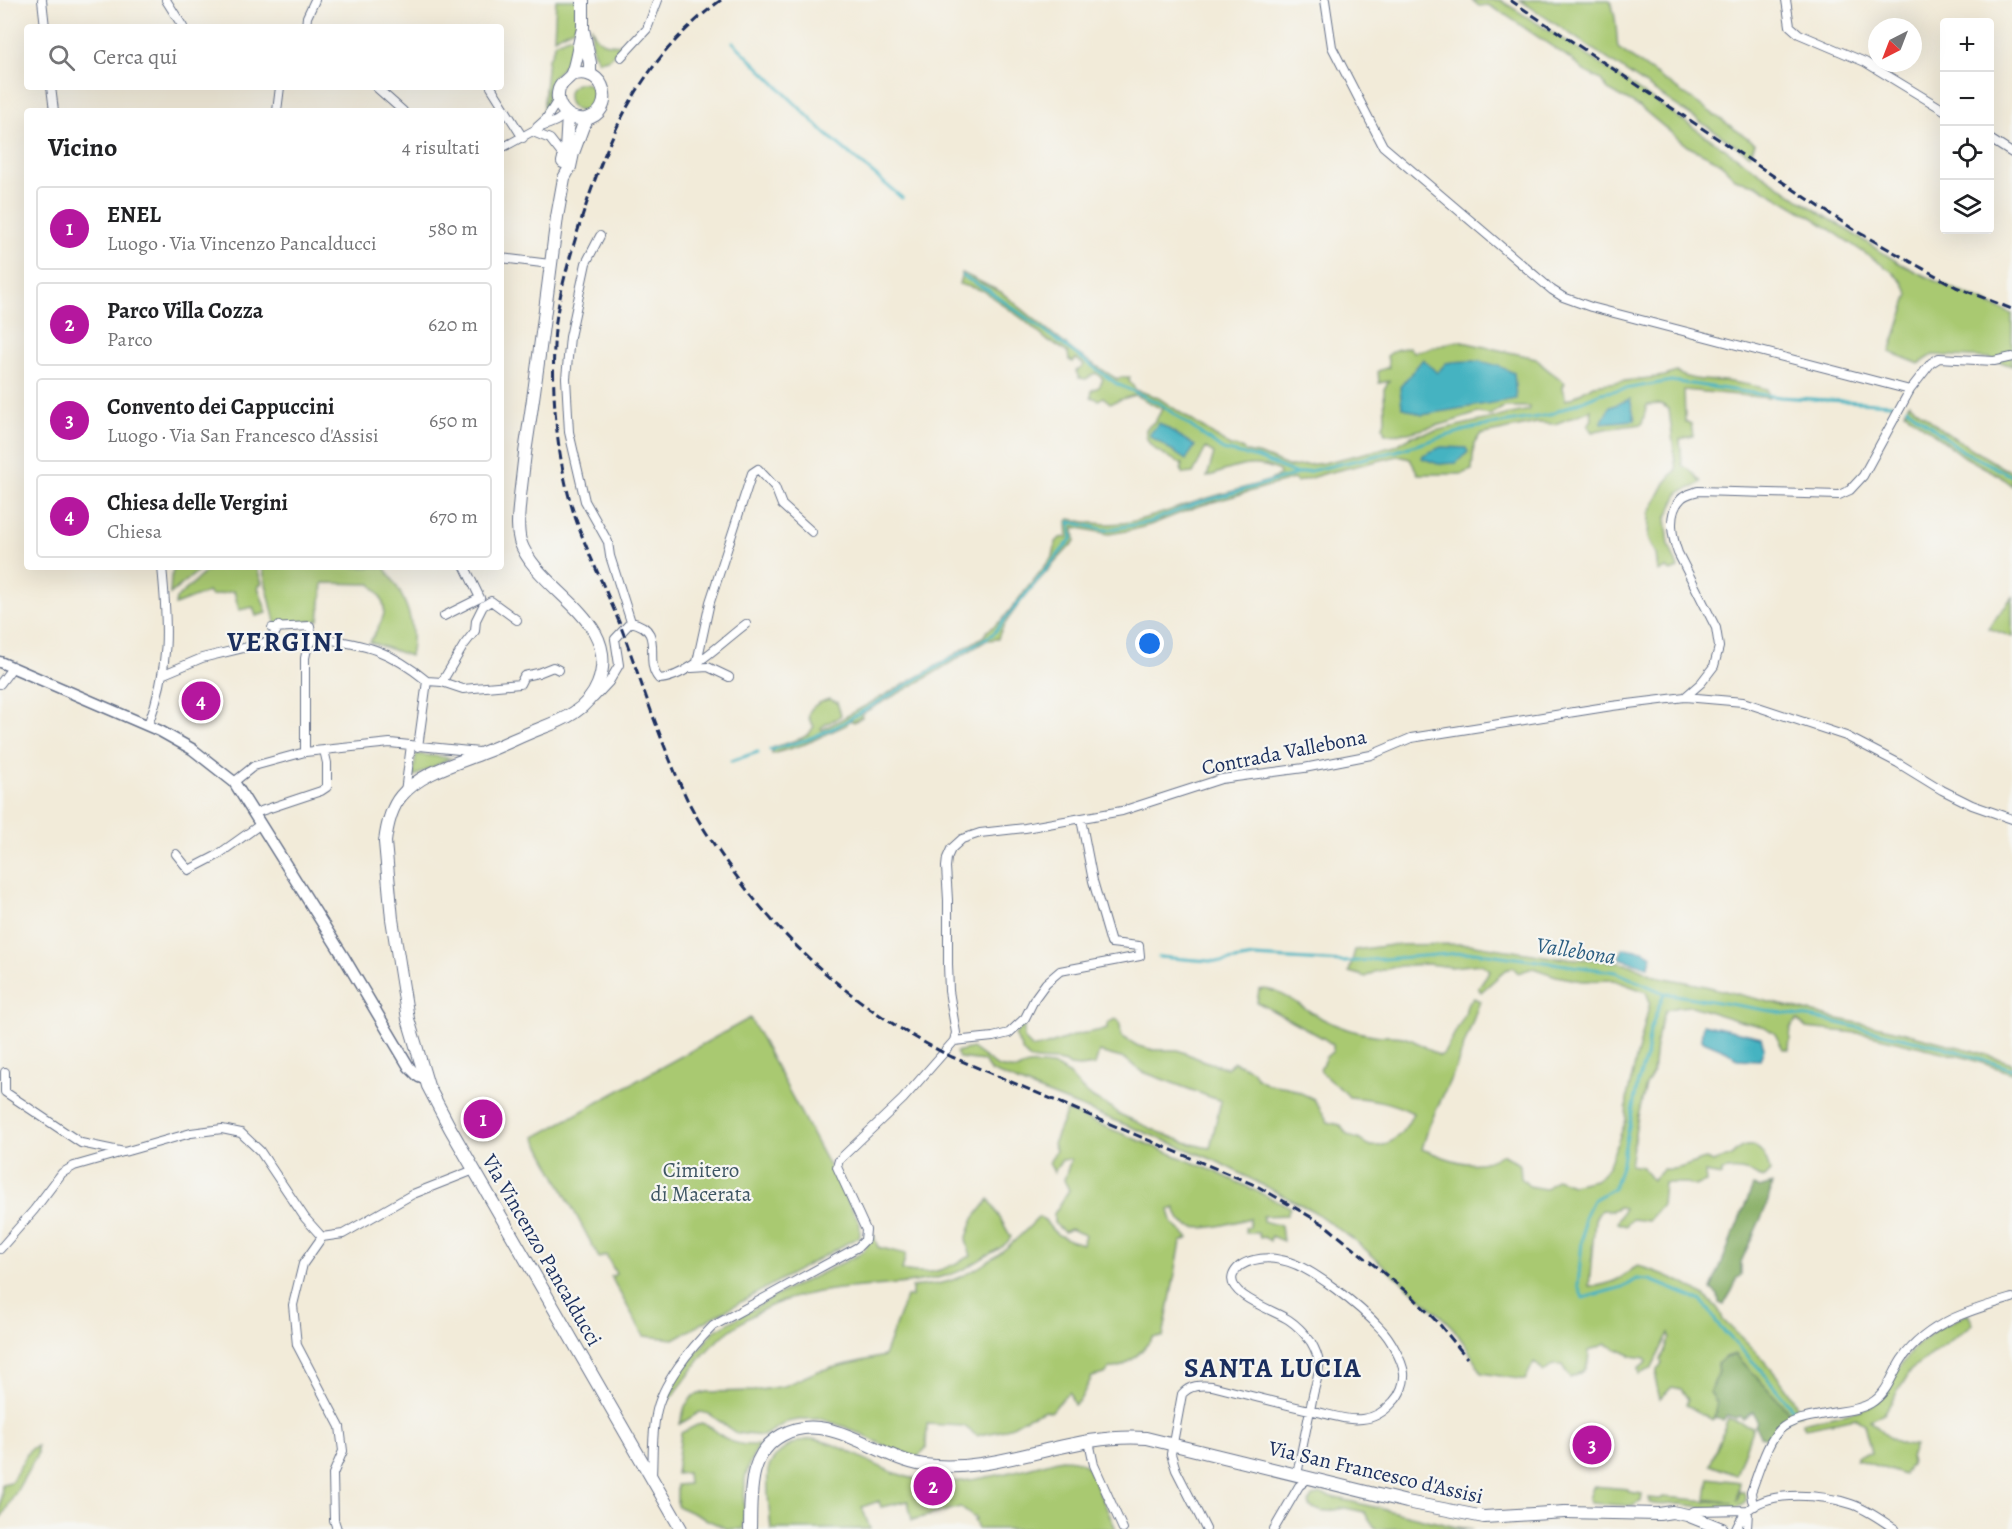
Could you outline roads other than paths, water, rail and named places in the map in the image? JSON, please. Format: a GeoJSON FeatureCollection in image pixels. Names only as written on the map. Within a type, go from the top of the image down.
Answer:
{"type":"FeatureCollection","features":[{"type":"Feature","properties":{"kind":"main road"},"geometry":{"type":"LineString","coordinates":[[583,0],[583,29],[590,74]]}},
{"type":"Feature","properties":{"kind":"main road"},"geometry":{"type":"LineString","coordinates":[[571,75],[583,29]]}},
{"type":"Feature","properties":{"kind":"main road"},"geometry":{"type":"LineString","coordinates":[[425,1079],[404,994],[392,919],[387,873],[386,830],[392,810],[405,792],[420,780],[576,713],[596,689],[602,670],[602,654],[588,621],[530,560],[518,532],[524,459],[564,178],[567,114],[558,100],[559,88],[571,75],[590,74],[601,84],[605,96],[600,110],[582,119],[567,114]]}},
{"type":"Feature","properties":{"kind":"main road"},"geometry":{"type":"LineString","coordinates":[[564,178],[588,118]]}},
{"type":"Feature","properties":{"kind":"main road","name":"Via Vincenzo Pancalducci"},"geometry":{"type":"LineString","coordinates":[[0,663],[148,725],[192,748],[234,782],[409,1067],[419,1077],[425,1079],[474,1170],[681,1529]]}},
{"type":"Feature","properties":{"kind":"main road"},"geometry":{"type":"LineString","coordinates":[[750,1529],[753,1472],[769,1446],[781,1435],[799,1428],[833,1430],[903,1460],[934,1466],[973,1465],[1087,1444],[1136,1442],[1171,1445]]}},
{"type":"Feature","properties":{"kind":"main road","name":"Via San Francesco d'Assisi"},"geometry":{"type":"LineString","coordinates":[[1087,1444],[1110,1437],[1146,1438],[1429,1507],[1484,1517],[1565,1512],[1662,1514],[1672,1512],[1687,1515],[1722,1529]]}},
{"type":"Feature","properties":{"kind":"main road"},"geometry":{"type":"LineString","coordinates":[[758,1529],[760,1462]]}},
{"type":"Feature","properties":{"kind":"main road"},"geometry":{"type":"LineString","coordinates":[[668,1509],[686,1529]]}},
{"type":"Feature","properties":{"kind":"main road","name":"Via San Francesco d'Assisi"},"geometry":{"type":"LineString","coordinates":[[1662,1514],[1702,1529]]}},
{"type":"Feature","properties":{"kind":"street"},"geometry":{"type":"LineString","coordinates":[[42,0],[45,24]]}},
{"type":"Feature","properties":{"kind":"street"},"geometry":{"type":"LineString","coordinates":[[303,0],[313,3],[307,24]]}},
{"type":"Feature","properties":{"kind":"street"},"geometry":{"type":"LineString","coordinates":[[621,57],[647,29],[658,0]]}},
{"type":"Feature","properties":{"kind":"street"},"geometry":{"type":"LineString","coordinates":[[1324,0],[1332,46],[1383,146],[1552,290],[1563,297],[1591,307],[1910,390]]}},
{"type":"Feature","properties":{"kind":"street"},"geometry":{"type":"LineString","coordinates":[[1786,0],[1790,26],[1799,34],[1865,62],[1940,108]]}},
{"type":"Feature","properties":{"kind":"street"},"geometry":{"type":"LineString","coordinates":[[169,1],[181,24]]}},
{"type":"Feature","properties":{"kind":"street"},"geometry":{"type":"LineString","coordinates":[[51,90],[54,108]]}},
{"type":"Feature","properties":{"kind":"street"},"geometry":{"type":"LineString","coordinates":[[277,108],[280,90]]}},
{"type":"Feature","properties":{"kind":"street"},"geometry":{"type":"LineString","coordinates":[[379,90],[400,108]]}},
{"type":"Feature","properties":{"kind":"street"},"geometry":{"type":"LineString","coordinates":[[493,90],[523,138]]}},
{"type":"Feature","properties":{"kind":"street"},"geometry":{"type":"LineString","coordinates":[[533,132],[538,124],[546,119],[558,100]]}},
{"type":"Feature","properties":{"kind":"street"},"geometry":{"type":"LineString","coordinates":[[504,147],[560,120],[567,114]]}},
{"type":"Feature","properties":{"kind":"street"},"geometry":{"type":"LineString","coordinates":[[533,132],[550,139],[564,157]]}},
{"type":"Feature","properties":{"kind":"street"},"geometry":{"type":"LineString","coordinates":[[1994,142],[2012,153]]}},
{"type":"Feature","properties":{"kind":"street"},"geometry":{"type":"LineString","coordinates":[[600,236],[586,263],[570,337],[566,378],[569,432],[585,501],[608,542],[610,556],[632,622]]}},
{"type":"Feature","properties":{"kind":"street"},"geometry":{"type":"LineString","coordinates":[[504,258],[550,264]]}},
{"type":"Feature","properties":{"kind":"street"},"geometry":{"type":"LineString","coordinates":[[1685,697],[1701,683],[1714,666],[1719,647],[1716,627],[1673,541],[1672,525],[1680,499],[1698,491],[1839,495],[1850,490],[1863,476],[1910,390],[1931,363],[1939,358],[1994,361],[2012,357]]}},
{"type":"Feature","properties":{"kind":"street"},"geometry":{"type":"LineString","coordinates":[[694,665],[710,602],[752,473],[758,469],[775,487],[783,505],[812,532]]}},
{"type":"Feature","properties":{"kind":"street"},"geometry":{"type":"LineString","coordinates":[[148,725],[164,674],[166,644],[162,570]]}},
{"type":"Feature","properties":{"kind":"street"},"geometry":{"type":"LineString","coordinates":[[163,580],[167,570]]}},
{"type":"Feature","properties":{"kind":"street"},"geometry":{"type":"LineString","coordinates":[[444,616],[480,598],[466,570]]}},
{"type":"Feature","properties":{"kind":"street"},"geometry":{"type":"LineString","coordinates":[[442,682],[464,645],[475,632],[476,620],[483,606],[491,601],[517,620]]}},
{"type":"Feature","properties":{"kind":"street"},"geometry":{"type":"LineString","coordinates":[[632,622],[648,630],[652,639],[653,672],[659,679],[667,679],[694,665],[746,624]]}},
{"type":"Feature","properties":{"kind":"street"},"geometry":{"type":"LineString","coordinates":[[585,704],[609,682],[619,665],[615,639],[632,622]]}},
{"type":"Feature","properties":{"kind":"street"},"geometry":{"type":"LineString","coordinates":[[164,674],[202,658],[264,643],[274,635],[275,627],[310,626],[313,640]]}},
{"type":"Feature","properties":{"kind":"street"},"geometry":{"type":"LineString","coordinates":[[305,752],[305,658],[307,649],[313,640],[320,638],[364,645],[406,664],[427,681],[442,682],[463,688],[520,684],[524,676],[538,674],[553,667],[558,670]]}},
{"type":"Feature","properties":{"kind":"street"},"geometry":{"type":"LineString","coordinates":[[694,665],[708,667],[729,677]]}},
{"type":"Feature","properties":{"kind":"street"},"geometry":{"type":"LineString","coordinates":[[0,684],[12,668]]}},
{"type":"Feature","properties":{"kind":"street"},"geometry":{"type":"LineString","coordinates":[[405,792],[427,681]]}},
{"type":"Feature","properties":{"kind":"street","name":"Contrada Vallebona"},"geometry":{"type":"LineString","coordinates":[[954,1041],[956,1033],[949,991],[946,867],[951,849],[962,838],[1122,811],[1221,779],[1304,768],[1371,755],[1411,738],[1612,706],[1685,697],[1743,702],[1846,736],[1972,806],[2012,819]]}},
{"type":"Feature","properties":{"kind":"street"},"geometry":{"type":"LineString","coordinates":[[234,782],[254,766],[305,752],[390,743],[485,752]]}},
{"type":"Feature","properties":{"kind":"street"},"geometry":{"type":"LineString","coordinates":[[255,813],[321,791],[327,786],[327,763],[324,750]]}},
{"type":"Feature","properties":{"kind":"street"},"geometry":{"type":"LineString","coordinates":[[652,1480],[654,1428],[660,1399],[690,1352],[713,1326],[858,1247],[865,1240],[866,1230],[840,1177],[837,1167],[839,1160],[903,1099],[954,1041],[1009,1033],[1025,1018],[1046,983],[1060,971],[1140,956],[1139,946],[1111,944],[1094,881],[1081,819]]}},
{"type":"Feature","properties":{"kind":"street"},"geometry":{"type":"LineString","coordinates":[[176,854],[189,870],[216,856],[261,824]]}},
{"type":"Feature","properties":{"kind":"street"},"geometry":{"type":"LineString","coordinates":[[5,1072],[5,1092],[81,1143],[124,1152]]}},
{"type":"Feature","properties":{"kind":"street"},"geometry":{"type":"LineString","coordinates":[[0,1249],[62,1173],[74,1166],[191,1133],[222,1129],[241,1133],[260,1151],[304,1218],[322,1237]]}},
{"type":"Feature","properties":{"kind":"street"},"geometry":{"type":"LineString","coordinates":[[337,1529],[334,1520],[333,1474],[343,1451],[340,1427],[297,1345],[294,1305],[303,1264],[322,1237],[343,1234],[413,1194],[474,1170]]}},
{"type":"Feature","properties":{"kind":"street"},"geometry":{"type":"LineString","coordinates":[[1206,1529],[1172,1461],[1171,1445],[1182,1395],[1187,1389],[1195,1386],[1212,1386],[1310,1410],[1344,1418],[1362,1419],[1387,1409],[1397,1398],[1403,1385],[1404,1373],[1395,1349],[1383,1330],[1370,1318],[1302,1268],[1282,1260],[1260,1259],[1248,1261],[1240,1266],[1232,1276],[1233,1286],[1240,1294],[1290,1320],[1304,1333],[1313,1346],[1320,1366],[1310,1410],[1303,1476],[1274,1529]]}},
{"type":"Feature","properties":{"kind":"street"},"geometry":{"type":"LineString","coordinates":[[1746,1529],[1751,1508],[1751,1492],[1776,1434],[1784,1426],[1815,1416],[1872,1403],[1890,1384],[1909,1350],[1936,1326],[1973,1309],[2012,1298]]}},
{"type":"Feature","properties":{"kind":"street"},"geometry":{"type":"LineString","coordinates":[[1087,1444],[1094,1466],[1123,1529]]}},
{"type":"Feature","properties":{"kind":"street","name":"Via San Francesco d'Assisi"},"geometry":{"type":"LineString","coordinates":[[1687,1515],[1694,1511],[1715,1512],[1751,1508],[1776,1498],[1791,1496],[1821,1498],[1852,1504],[1895,1529]]}},
{"type":"Feature","properties":{"kind":"street"},"geometry":{"type":"LineString","coordinates":[[1736,1529],[1751,1508]]}},
{"type":"Feature","properties":{"kind":"water"},"geometry":{"type":"Polygon","coordinates":[[[1423,359],[1437,373],[1446,363],[1465,361],[1489,363],[1505,369],[1514,373],[1516,399],[1422,415],[1402,407],[1400,387],[1423,359]]]}},
{"type":"Feature","properties":{"kind":"water"},"geometry":{"type":"Polygon","coordinates":[[[1630,399],[1635,420],[1601,423],[1610,407],[1630,399]]]}},
{"type":"Feature","properties":{"kind":"water"},"geometry":{"type":"Polygon","coordinates":[[[1159,423],[1195,446],[1186,460],[1149,435],[1159,423]]]}},
{"type":"Feature","properties":{"kind":"water"},"geometry":{"type":"Polygon","coordinates":[[[1441,447],[1466,448],[1468,452],[1456,463],[1438,464],[1422,458],[1423,455],[1441,447]]]}},
{"type":"Feature","properties":{"kind":"water"},"geometry":{"type":"Polygon","coordinates":[[[1623,948],[1643,951],[1652,956],[1648,967],[1619,958],[1623,948]]]}},
{"type":"Feature","properties":{"kind":"water"},"geometry":{"type":"Polygon","coordinates":[[[1703,1024],[1761,1037],[1764,1048],[1760,1060],[1737,1059],[1727,1051],[1701,1040],[1703,1024]]]}},
{"type":"Feature","properties":{"kind":"waterway"},"geometry":{"type":"LineString","coordinates":[[733,42],[825,133],[902,198]]}},
{"type":"Feature","properties":{"kind":"waterway"},"geometry":{"type":"LineString","coordinates":[[962,276],[988,290],[1117,384],[1159,403],[1223,450],[1258,458],[1297,474],[1396,451],[1473,428],[1549,415],[1601,393],[1671,381],[1780,397],[1892,404]]}},
{"type":"Feature","properties":{"kind":"waterway"},"geometry":{"type":"LineString","coordinates":[[1907,408],[1963,451],[2012,476]]}},
{"type":"Feature","properties":{"kind":"waterway"},"geometry":{"type":"LineString","coordinates":[[770,750],[806,740],[836,727],[993,634],[1072,538],[1070,522],[1106,530],[1149,522],[1195,504],[1297,474]]}},
{"type":"Feature","properties":{"kind":"waterway"},"geometry":{"type":"LineString","coordinates":[[731,761],[758,752]]}},
{"type":"Feature","properties":{"kind":"waterway","name":"Vallebona"},"geometry":{"type":"LineString","coordinates":[[1159,957],[1222,962],[1254,957],[1344,962],[1474,952],[1616,972],[1664,993],[1825,1020],[1944,1047],[2012,1069]]}},
{"type":"Feature","properties":{"kind":"waterway"},"geometry":{"type":"LineString","coordinates":[[1664,993],[1650,1030],[1646,1057],[1638,1082],[1621,1166],[1614,1188],[1593,1200],[1584,1218],[1578,1286],[1583,1298],[1626,1286],[1637,1279],[1650,1280],[1701,1301],[1709,1309],[1717,1324],[1761,1370],[1795,1412]]}},
{"type":"Feature","properties":{"kind":"railway"},"geometry":{"type":"LineString","coordinates":[[721,0],[668,48],[630,102],[615,132],[589,195],[570,258],[559,302],[554,346],[554,400],[563,472],[572,508],[624,635],[669,759],[691,807],[727,863],[774,922],[799,949],[856,998],[918,1039],[952,1057],[1257,1186],[1325,1225],[1413,1297],[1467,1358]]}},
{"type":"Feature","properties":{"kind":"railway"},"geometry":{"type":"LineString","coordinates":[[1510,0],[1856,231],[1956,287],[2012,309]]}},
{"type":"Feature","properties":{"kind":"place","name":"Chiesa delle Vergini"},"geometry":{"type":"Point","coordinates":[201,701]}},
{"type":"Feature","properties":{"kind":"place","name":"ENEL"},"geometry":{"type":"Point","coordinates":[483,1119]}},
{"type":"Feature","properties":{"kind":"place","name":"Convento dei Cappuccini"},"geometry":{"type":"Point","coordinates":[1592,1445]}},
{"type":"Feature","properties":{"kind":"place","name":"Parco Villa Cozza"},"geometry":{"type":"Point","coordinates":[933,1486]}},
{"type":"Feature","properties":{"kind":"district","name":"VERGINI"},"geometry":{"type":"Point","coordinates":[286,642]}},
{"type":"Feature","properties":{"kind":"district","name":"SANTA LUCIA"},"geometry":{"type":"Point","coordinates":[1273,1368]}},
{"type":"Feature","properties":{"kind":"park label","name":"Cimitero di Macerata"},"geometry":{"type":"Point","coordinates":[701,1182]}}]}
